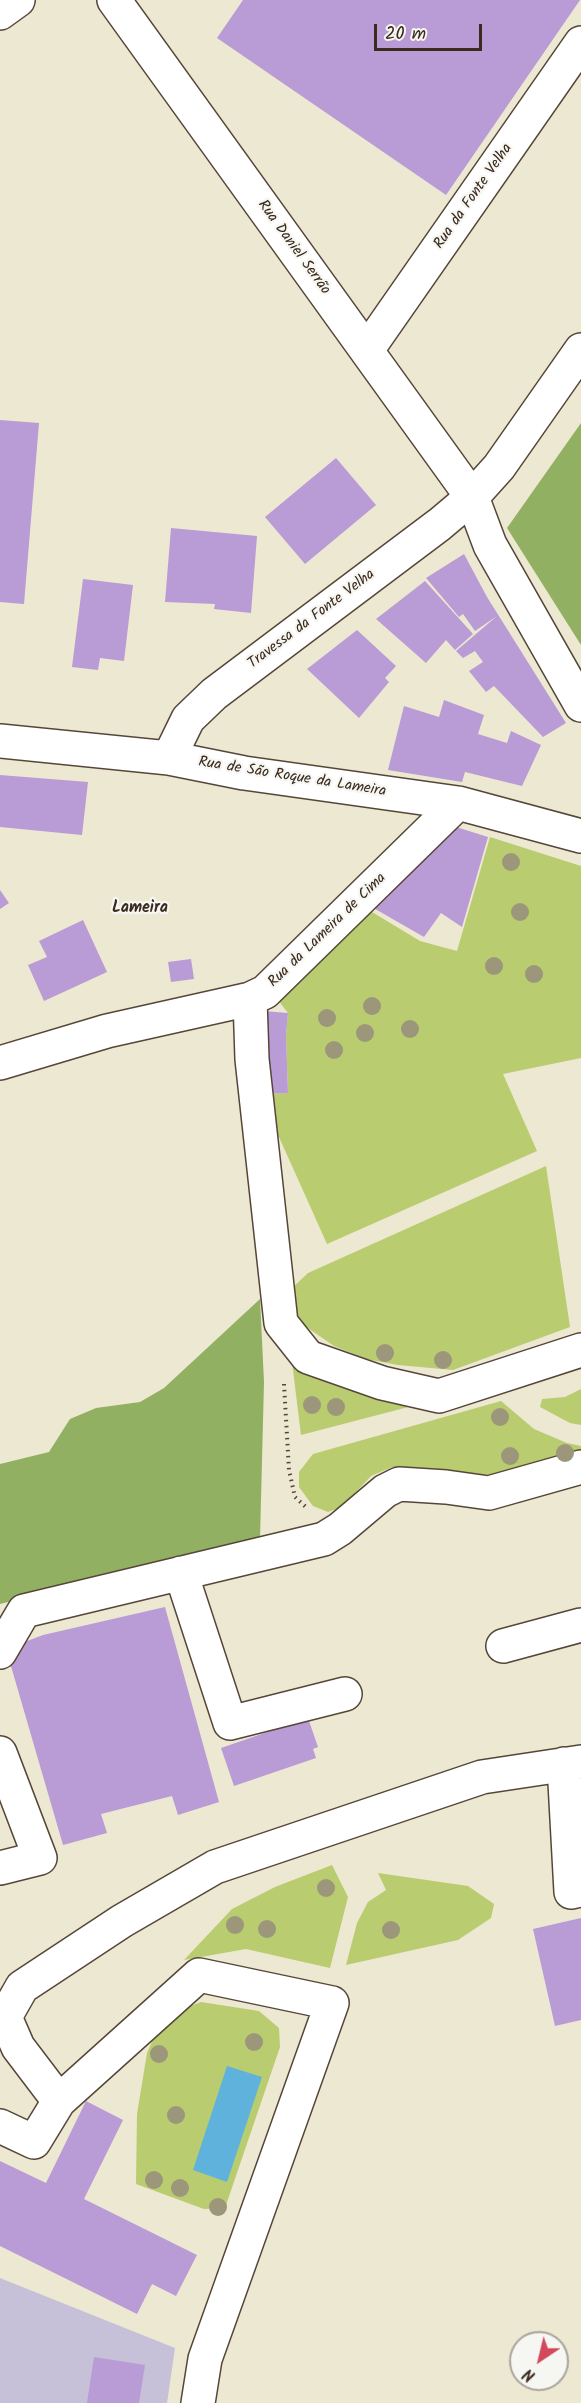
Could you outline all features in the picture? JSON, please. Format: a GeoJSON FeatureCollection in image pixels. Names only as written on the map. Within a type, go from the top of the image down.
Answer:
{"type":"FeatureCollection","features":[{"type":"Feature","properties":{"kind":"street"},"geometry":{"type":"LineString","coordinates":[[0,13],[18,0]]}},
{"type":"Feature","properties":{"kind":"street","name":"Rua Daniel Serrão"},"geometry":{"type":"LineString","coordinates":[[114,0],[472,497]]}},
{"type":"Feature","properties":{"kind":"street","name":"Rua da Fonte Velha"},"geometry":{"type":"LineString","coordinates":[[367,350],[581,43]]}},
{"type":"Feature","properties":{"kind":"street","name":"Travessa da Fonte Velha"},"geometry":{"type":"LineString","coordinates":[[168,758],[188,719],[214,694],[440,524],[472,497],[499,467],[581,350]]}},
{"type":"Feature","properties":{"kind":"street"},"geometry":{"type":"LineString","coordinates":[[472,497],[490,545],[581,705]]}},
{"type":"Feature","properties":{"kind":"street","name":"Rua de São Roque da Lameira"},"geometry":{"type":"LineString","coordinates":[[0,741],[168,758],[244,773],[458,803],[581,836]]}},
{"type":"Feature","properties":{"kind":"street","name":"Rua da Lameira de Cima"},"geometry":{"type":"LineString","coordinates":[[0,1063],[107,1031],[250,999],[266,992],[458,803]]}},
{"type":"Feature","properties":{"kind":"street"},"geometry":{"type":"LineString","coordinates":[[250,999],[252,1059],[281,1323],[308,1357],[382,1383],[439,1396],[581,1350]]}},
{"type":"Feature","properties":{"kind":"street"},"geometry":{"type":"LineString","coordinates":[[0,1652],[24,1611],[324,1539],[340,1529],[385,1491],[399,1484],[489,1493],[581,1467]]}},
{"type":"Feature","properties":{"kind":"street"},"geometry":{"type":"LineString","coordinates":[[181,1573],[230,1723],[345,1694]]}},
{"type":"Feature","properties":{"kind":"street"},"geometry":{"type":"LineString","coordinates":[[503,1646],[581,1625]]}},
{"type":"Feature","properties":{"kind":"street"},"geometry":{"type":"LineString","coordinates":[[0,1753],[40,1858],[0,1868]]}},
{"type":"Feature","properties":{"kind":"street"},"geometry":{"type":"LineString","coordinates":[[59,2102],[18,2047],[5,2017],[22,1988],[122,1921],[215,1867],[482,1777],[572,1763],[571,1892],[581,1890]]}},
{"type":"Feature","properties":{"kind":"street"},"geometry":{"type":"LineString","coordinates":[[0,2127],[34,2142],[59,2102],[199,1975],[332,2003],[205,2359],[198,2403]]}},
{"type":"Feature","properties":{"kind":"path"},"geometry":{"type":"LineString","coordinates":[[284,1378],[289,1470],[295,1497],[312,1514],[340,1529]]}},
{"type":"Feature","properties":{"kind":"shaded area"},"geometry":{"type":"Polygon","coordinates":[[[0,2278],[175,2348],[167,2403],[0,2403],[0,2278]]]}},
{"type":"Feature","properties":{"kind":"green space"},"geometry":{"type":"Polygon","coordinates":[[[581,423],[581,645],[507,528],[581,423]]]}},
{"type":"Feature","properties":{"kind":"green space"},"geometry":{"type":"Polygon","coordinates":[[[490,837],[581,866],[581,1058],[503,1074],[537,1151],[327,1244],[279,1137],[265,1129],[264,1094],[288,1093],[286,1035],[288,1013],[274,995],[367,909],[420,941],[457,951],[490,837]]]}},
{"type":"Feature","properties":{"kind":"green space"},"geometry":{"type":"Polygon","coordinates":[[[546,1166],[570,1327],[453,1370],[398,1365],[366,1359],[334,1346],[305,1326],[290,1309],[290,1290],[308,1273],[546,1166]]]}},
{"type":"Feature","properties":{"kind":"green space"},"geometry":{"type":"Polygon","coordinates":[[[260,1299],[264,1382],[260,1539],[0,1604],[0,1464],[49,1452],[70,1419],[96,1408],[140,1402],[164,1388],[260,1299]]]}},
{"type":"Feature","properties":{"kind":"green space"},"geometry":{"type":"Polygon","coordinates":[[[290,1346],[435,1400],[301,1435],[290,1346]]]}},
{"type":"Feature","properties":{"kind":"green space"},"geometry":{"type":"Polygon","coordinates":[[[581,1389],[581,1425],[570,1423],[540,1407],[542,1399],[565,1397],[581,1389]]]}},
{"type":"Feature","properties":{"kind":"green space"},"geometry":{"type":"Polygon","coordinates":[[[501,1401],[534,1429],[567,1443],[581,1446],[581,1455],[506,1476],[392,1467],[371,1476],[342,1507],[328,1512],[313,1506],[299,1487],[299,1472],[313,1454],[501,1401]]]}},
{"type":"Feature","properties":{"kind":"green space"},"geometry":{"type":"Polygon","coordinates":[[[332,1865],[348,1897],[330,1968],[246,1949],[184,1960],[232,1909],[275,1887],[332,1865]]]}},
{"type":"Feature","properties":{"kind":"green space"},"geometry":{"type":"Polygon","coordinates":[[[378,1873],[468,1886],[494,1904],[491,1918],[458,1940],[346,1965],[357,1923],[368,1902],[386,1890],[378,1873]]]}},
{"type":"Feature","properties":{"kind":"green space"},"geometry":{"type":"Polygon","coordinates":[[[201,2002],[259,2011],[279,2028],[280,2047],[225,2208],[204,2209],[136,2184],[137,2114],[147,2053],[157,2030],[177,2011],[201,2002]]]}},
{"type":"Feature","properties":{"kind":"water"},"geometry":{"type":"Polygon","coordinates":[[[227,2066],[262,2077],[227,2182],[193,2170],[227,2066]]]}},
{"type":"Feature","properties":{"kind":"building"},"geometry":{"type":"Polygon","coordinates":[[[243,0],[580,0],[446,195],[217,38],[243,0]]]}},
{"type":"Feature","properties":{"kind":"building"},"geometry":{"type":"Polygon","coordinates":[[[0,420],[39,423],[24,604],[0,602],[0,420]]]}},
{"type":"Feature","properties":{"kind":"building"},"geometry":{"type":"Polygon","coordinates":[[[336,458],[376,505],[305,564],[265,517],[336,458]]]}},
{"type":"Feature","properties":{"kind":"building"},"geometry":{"type":"Polygon","coordinates":[[[171,528],[257,536],[251,613],[214,609],[215,604],[165,602],[171,528]]]}},
{"type":"Feature","properties":{"kind":"building"},"geometry":{"type":"Polygon","coordinates":[[[464,554],[487,597],[566,723],[543,737],[494,686],[486,692],[469,671],[483,662],[475,651],[463,658],[456,651],[497,616],[475,631],[463,614],[459,617],[426,578],[464,554]]]}},
{"type":"Feature","properties":{"kind":"building"},"geometry":{"type":"Polygon","coordinates":[[[83,579],[133,585],[124,661],[100,658],[98,670],[72,667],[83,579]]]}},
{"type":"Feature","properties":{"kind":"building"},"geometry":{"type":"Polygon","coordinates":[[[425,581],[473,634],[455,650],[446,640],[426,663],[376,619],[425,581]]]}},
{"type":"Feature","properties":{"kind":"building"},"geometry":{"type":"Polygon","coordinates":[[[357,630],[396,666],[385,678],[389,682],[359,718],[307,669],[357,630]]]}},
{"type":"Feature","properties":{"kind":"building"},"geometry":{"type":"Polygon","coordinates":[[[444,700],[484,715],[478,734],[507,743],[511,731],[541,745],[522,786],[465,772],[462,782],[388,770],[404,706],[439,717],[444,700]]]}},
{"type":"Feature","properties":{"kind":"building"},"geometry":{"type":"Polygon","coordinates":[[[0,775],[88,782],[82,835],[0,827],[0,775]]]}},
{"type":"Feature","properties":{"kind":"building"},"geometry":{"type":"Polygon","coordinates":[[[453,826],[488,837],[462,927],[441,913],[424,937],[370,906],[453,826]]]}},
{"type":"Feature","properties":{"kind":"building"},"geometry":{"type":"Polygon","coordinates":[[[0,890],[9,903],[0,909],[0,890]]]}},
{"type":"Feature","properties":{"kind":"building"},"geometry":{"type":"Polygon","coordinates":[[[83,920],[107,972],[44,1001],[28,965],[47,957],[39,941],[83,920]]]}},
{"type":"Feature","properties":{"kind":"building"},"geometry":{"type":"Polygon","coordinates":[[[191,959],[194,979],[171,982],[168,962],[191,959]]]}},
{"type":"Feature","properties":{"kind":"building"},"geometry":{"type":"Polygon","coordinates":[[[263,1011],[288,1013],[286,1035],[288,1093],[264,1094],[263,1011]]]}},
{"type":"Feature","properties":{"kind":"building"},"geometry":{"type":"Polygon","coordinates":[[[165,1607],[219,1802],[178,1815],[172,1796],[101,1814],[107,1833],[63,1845],[6,1649],[43,1635],[165,1607]]]}},
{"type":"Feature","properties":{"kind":"building"},"geometry":{"type":"Polygon","coordinates":[[[308,1718],[318,1747],[313,1749],[316,1758],[234,1786],[221,1748],[308,1718]]]}},
{"type":"Feature","properties":{"kind":"building"},"geometry":{"type":"Polygon","coordinates":[[[581,1918],[581,2020],[555,2026],[533,1929],[581,1918]]]}},
{"type":"Feature","properties":{"kind":"building"},"geometry":{"type":"Polygon","coordinates":[[[86,2101],[123,2120],[84,2199],[197,2255],[176,2296],[152,2284],[137,2314],[0,2246],[0,2161],[46,2183],[86,2101]]]}},
{"type":"Feature","properties":{"kind":"building"},"geometry":{"type":"Polygon","coordinates":[[[94,2357],[145,2365],[139,2403],[87,2403],[94,2357]]]}},
{"type":"Feature","properties":{"kind":"district","name":"Lameira"},"geometry":{"type":"Point","coordinates":[140,909]}}]}
